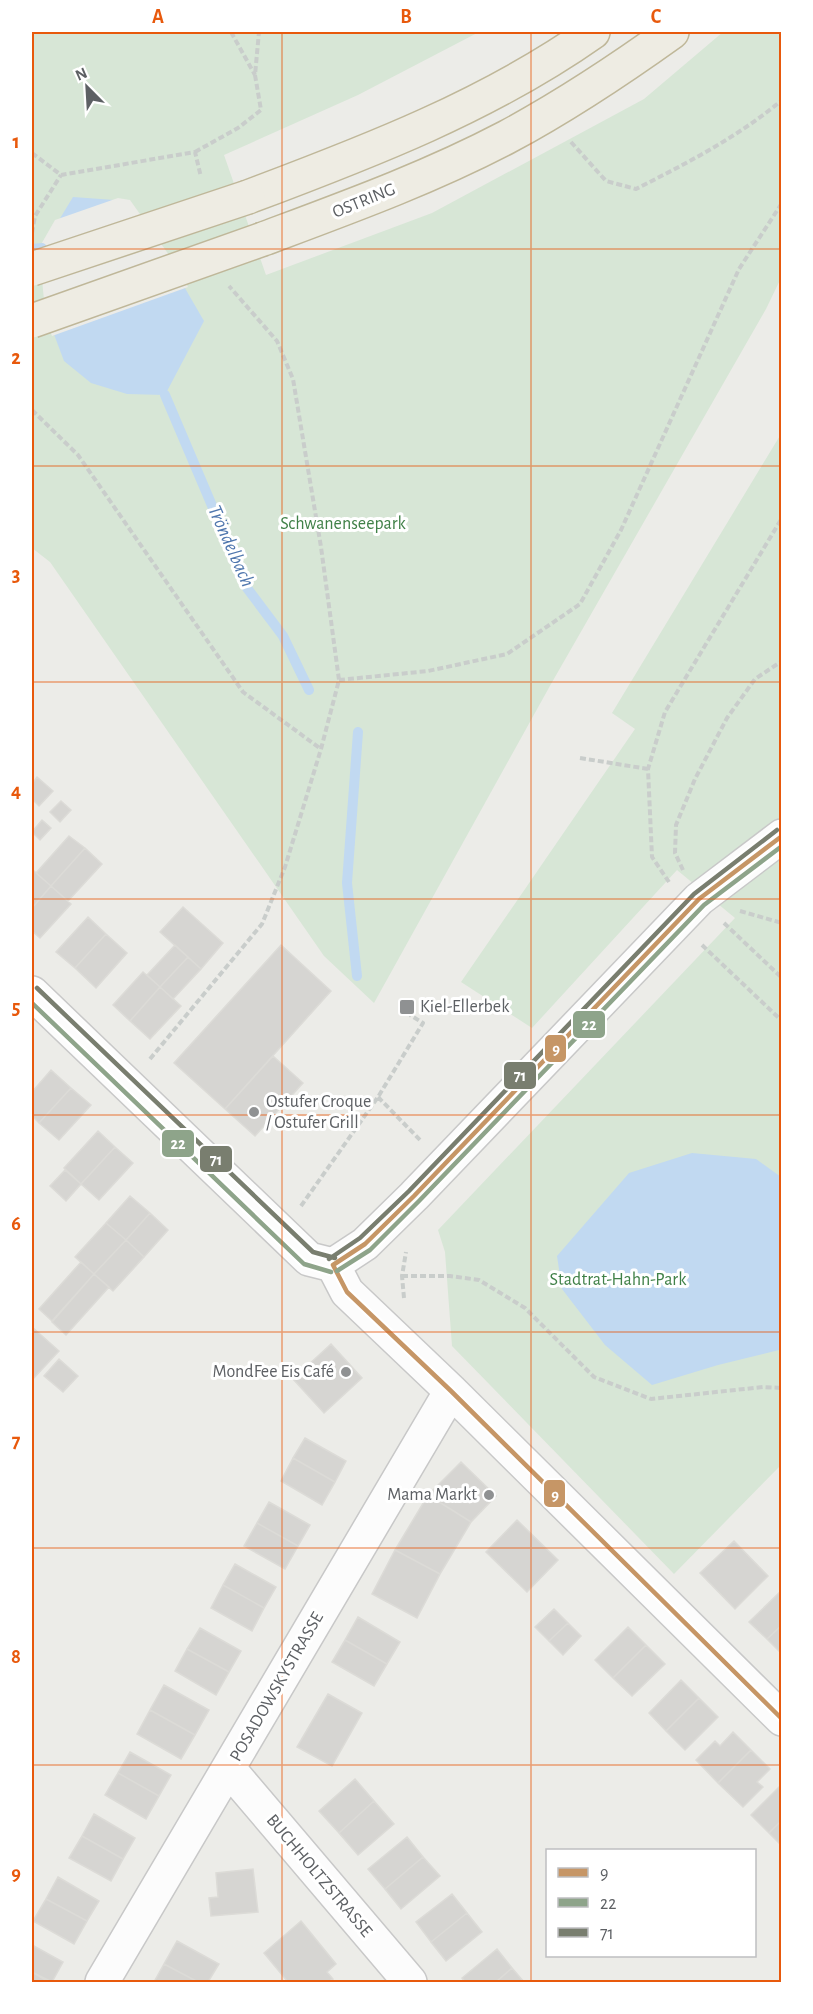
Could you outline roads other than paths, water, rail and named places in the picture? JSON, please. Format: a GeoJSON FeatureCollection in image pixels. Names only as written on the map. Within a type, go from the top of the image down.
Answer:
{"type":"FeatureCollection","features":[{"type":"Feature","properties":{"kind":"highway"},"geometry":{"type":"LineString","coordinates":[[32,269],[248,197],[324,169],[426,126],[536,69],[593,32]]}},
{"type":"Feature","properties":{"kind":"highway","name":"OSTRING"},"geometry":{"type":"LineString","coordinates":[[32,321],[263,239],[442,169],[557,109],[672,32]]}},
{"type":"Feature","properties":{"kind":"street"},"geometry":{"type":"LineString","coordinates":[[32,993],[309,1259],[333,1265],[365,1244],[414,1196],[694,905],[782,836]]}},
{"type":"Feature","properties":{"kind":"street"},"geometry":{"type":"LineString","coordinates":[[333,1265],[347,1292],[451,1391],[782,1719]]}},
{"type":"Feature","properties":{"kind":"street","name":"POSADOWSKYSTRASSE"},"geometry":{"type":"LineString","coordinates":[[102,1983],[451,1391]]}},
{"type":"Feature","properties":{"kind":"street","name":"BUCHHOLTZSTRASSE"},"geometry":{"type":"LineString","coordinates":[[229,1769],[410,1983]]}},
{"type":"Feature","properties":{"kind":"water"},"geometry":{"type":"Polygon","coordinates":[[[73,197],[128,201],[171,264],[204,321],[165,395],[127,394],[91,383],[64,361],[49,321],[42,248],[73,197]]]}},
{"type":"Feature","properties":{"kind":"water"},"geometry":{"type":"Polygon","coordinates":[[[692,1153],[756,1159],[781,1177],[781,1351],[718,1365],[652,1385],[605,1345],[562,1289],[557,1256],[629,1173],[692,1153]]]}},
{"type":"Feature","properties":{"kind":"waterway","name":"Tröndelbach"},"geometry":{"type":"LineString","coordinates":[[32,249],[42,248]]}},
{"type":"Feature","properties":{"kind":"waterway","name":"Tröndelbach"},"geometry":{"type":"LineString","coordinates":[[165,395],[247,588],[283,636],[309,690]]}},
{"type":"Feature","properties":{"kind":"waterway","name":"Tröndelbach"},"geometry":{"type":"LineString","coordinates":[[357,976],[347,883],[358,732]]}},
{"type":"Feature","properties":{"kind":"place","name":"Kiel-Ellerbek"},"geometry":{"type":"Point","coordinates":[407,1007]}},
{"type":"Feature","properties":{"kind":"place","name":"Ostufer Croque / Ostufer Grill"},"geometry":{"type":"Point","coordinates":[254,1112]}},
{"type":"Feature","properties":{"kind":"place","name":"MondFee Eis Café"},"geometry":{"type":"Point","coordinates":[346,1372]}},
{"type":"Feature","properties":{"kind":"place","name":"Mama Markt"},"geometry":{"type":"Point","coordinates":[489,1495]}},
{"type":"Feature","properties":{"kind":"park label","name":"Schwanenseepark"},"geometry":{"type":"Point","coordinates":[343,524]}},
{"type":"Feature","properties":{"kind":"park label","name":"Stadtrat-Hahn-Park"},"geometry":{"type":"Point","coordinates":[618,1280]}}]}
